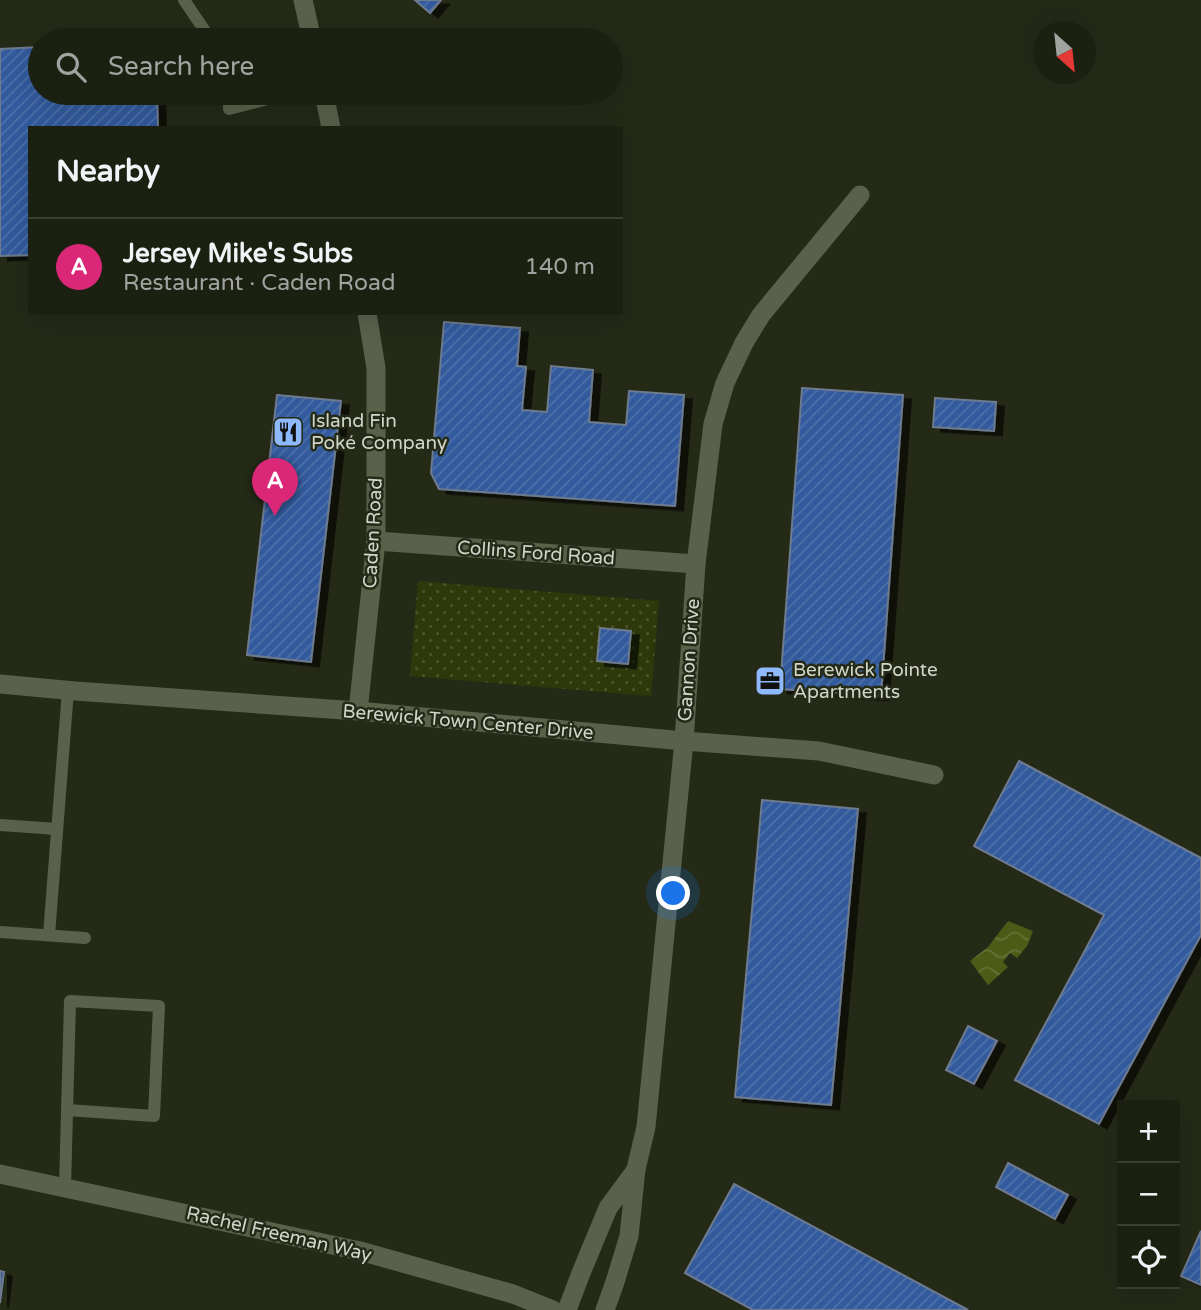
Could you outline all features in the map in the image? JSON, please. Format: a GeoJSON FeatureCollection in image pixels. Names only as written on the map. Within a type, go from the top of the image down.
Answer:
{"type":"FeatureCollection","features":[{"type":"Feature","properties":{"kind":"street"},"geometry":{"type":"LineString","coordinates":[[303,0],[309,28]]}},
{"type":"Feature","properties":{"kind":"street"},"geometry":{"type":"LineString","coordinates":[[326,105],[331,126]]}},
{"type":"Feature","properties":{"kind":"street","name":"Gannon Drive"},"geometry":{"type":"LineString","coordinates":[[605,1310],[629,1236],[636,1169],[646,1127],[684,741],[696,564],[713,424],[725,383],[744,342],[761,315],[860,195]]}},
{"type":"Feature","properties":{"kind":"street","name":"Caden Road"},"geometry":{"type":"LineString","coordinates":[[358,711],[376,541],[376,368],[367,315]]}},
{"type":"Feature","properties":{"kind":"street","name":"Collins Ford Road"},"geometry":{"type":"LineString","coordinates":[[376,541],[696,564]]}},
{"type":"Feature","properties":{"kind":"street","name":"Berewick Town Center Drive"},"geometry":{"type":"LineString","coordinates":[[0,684],[358,711],[819,751],[934,775]]}},
{"type":"Feature","properties":{"kind":"street","name":"Gannon Drive"},"geometry":{"type":"LineString","coordinates":[[567,1310],[608,1208],[636,1169]]}},
{"type":"Feature","properties":{"kind":"street","name":"Rachel Freeman Way"},"geometry":{"type":"LineString","coordinates":[[0,1174],[360,1251],[513,1294],[554,1310]]}},
{"type":"Feature","properties":{"kind":"lane"},"geometry":{"type":"LineString","coordinates":[[184,0],[203,28]]}},
{"type":"Feature","properties":{"kind":"lane"},"geometry":{"type":"LineString","coordinates":[[229,105],[229,109],[244,105]]}},
{"type":"Feature","properties":{"kind":"lane"},"geometry":{"type":"LineString","coordinates":[[49,935],[68,690]]}},
{"type":"Feature","properties":{"kind":"lane"},"geometry":{"type":"LineString","coordinates":[[0,825],[57,829]]}},
{"type":"Feature","properties":{"kind":"lane"},"geometry":{"type":"LineString","coordinates":[[0,932],[85,937]]}},
{"type":"Feature","properties":{"kind":"lane"},"geometry":{"type":"LineString","coordinates":[[65,1187],[67,1110],[70,1001],[159,1006],[154,1116],[67,1110]]}},
{"type":"Feature","properties":{"kind":"shaded area"},"geometry":{"type":"Polygon","coordinates":[[[418,581],[659,601],[651,696],[410,676],[418,581]]]}},
{"type":"Feature","properties":{"kind":"water"},"geometry":{"type":"Polygon","coordinates":[[[1008,921],[1033,931],[1027,946],[1017,958],[1010,953],[1003,962],[1008,967],[988,985],[970,961],[988,947],[1008,921]]]}},
{"type":"Feature","properties":{"kind":"building"},"geometry":{"type":"Polygon","coordinates":[[[415,0],[441,0],[430,13],[415,0]]]}},
{"type":"Feature","properties":{"kind":"building"},"geometry":{"type":"Polygon","coordinates":[[[28,48],[28,105],[157,105],[158,126],[28,126],[28,255],[0,256],[0,49],[28,48]]]}},
{"type":"Feature","properties":{"kind":"building"},"geometry":{"type":"Polygon","coordinates":[[[444,322],[520,328],[517,366],[526,367],[522,410],[547,412],[551,366],[593,370],[589,422],[626,425],[629,391],[684,395],[675,506],[439,489],[431,473],[444,322]]]}},
{"type":"Feature","properties":{"kind":"building"},"geometry":{"type":"Polygon","coordinates":[[[802,388],[903,395],[881,696],[780,689],[802,388]]]}},
{"type":"Feature","properties":{"kind":"building"},"geometry":{"type":"Polygon","coordinates":[[[277,395],[341,401],[311,662],[247,655],[277,395]]]}},
{"type":"Feature","properties":{"kind":"building"},"geometry":{"type":"Polygon","coordinates":[[[935,398],[996,402],[994,431],[933,427],[935,398]]]}},
{"type":"Feature","properties":{"kind":"building"},"geometry":{"type":"Polygon","coordinates":[[[600,628],[631,631],[628,664],[597,661],[600,628]]]}},
{"type":"Feature","properties":{"kind":"building"},"geometry":{"type":"Polygon","coordinates":[[[1019,761],[1201,858],[1201,935],[1099,1124],[1015,1080],[1104,915],[974,846],[1019,761]]]}},
{"type":"Feature","properties":{"kind":"building"},"geometry":{"type":"Polygon","coordinates":[[[762,800],[858,809],[831,1105],[735,1097],[762,800]]]}},
{"type":"Feature","properties":{"kind":"building"},"geometry":{"type":"Polygon","coordinates":[[[968,1026],[997,1041],[974,1084],[946,1070],[968,1026]]]}},
{"type":"Feature","properties":{"kind":"building"},"geometry":{"type":"Polygon","coordinates":[[[1008,1163],[1068,1195],[1055,1219],[996,1187],[1008,1163]]]}},
{"type":"Feature","properties":{"kind":"building"},"geometry":{"type":"Polygon","coordinates":[[[734,1184],[968,1310],[753,1310],[685,1273],[734,1184]]]}},
{"type":"Feature","properties":{"kind":"building"},"geometry":{"type":"Polygon","coordinates":[[[1201,1231],[1201,1285],[1181,1276],[1201,1231]]]}},
{"type":"Feature","properties":{"kind":"building"},"geometry":{"type":"Polygon","coordinates":[[[0,1271],[4,1272],[0,1303],[0,1271]]]}},
{"type":"Feature","properties":{"kind":"place","name":"Island Fin Poké Company"},"geometry":{"type":"Point","coordinates":[288,432]}},
{"type":"Feature","properties":{"kind":"place","name":"Jersey Mike's Subs"},"geometry":{"type":"Point","coordinates":[275,516]}},
{"type":"Feature","properties":{"kind":"place","name":"Berewick Pointe Apartments"},"geometry":{"type":"Point","coordinates":[770,681]}}]}
